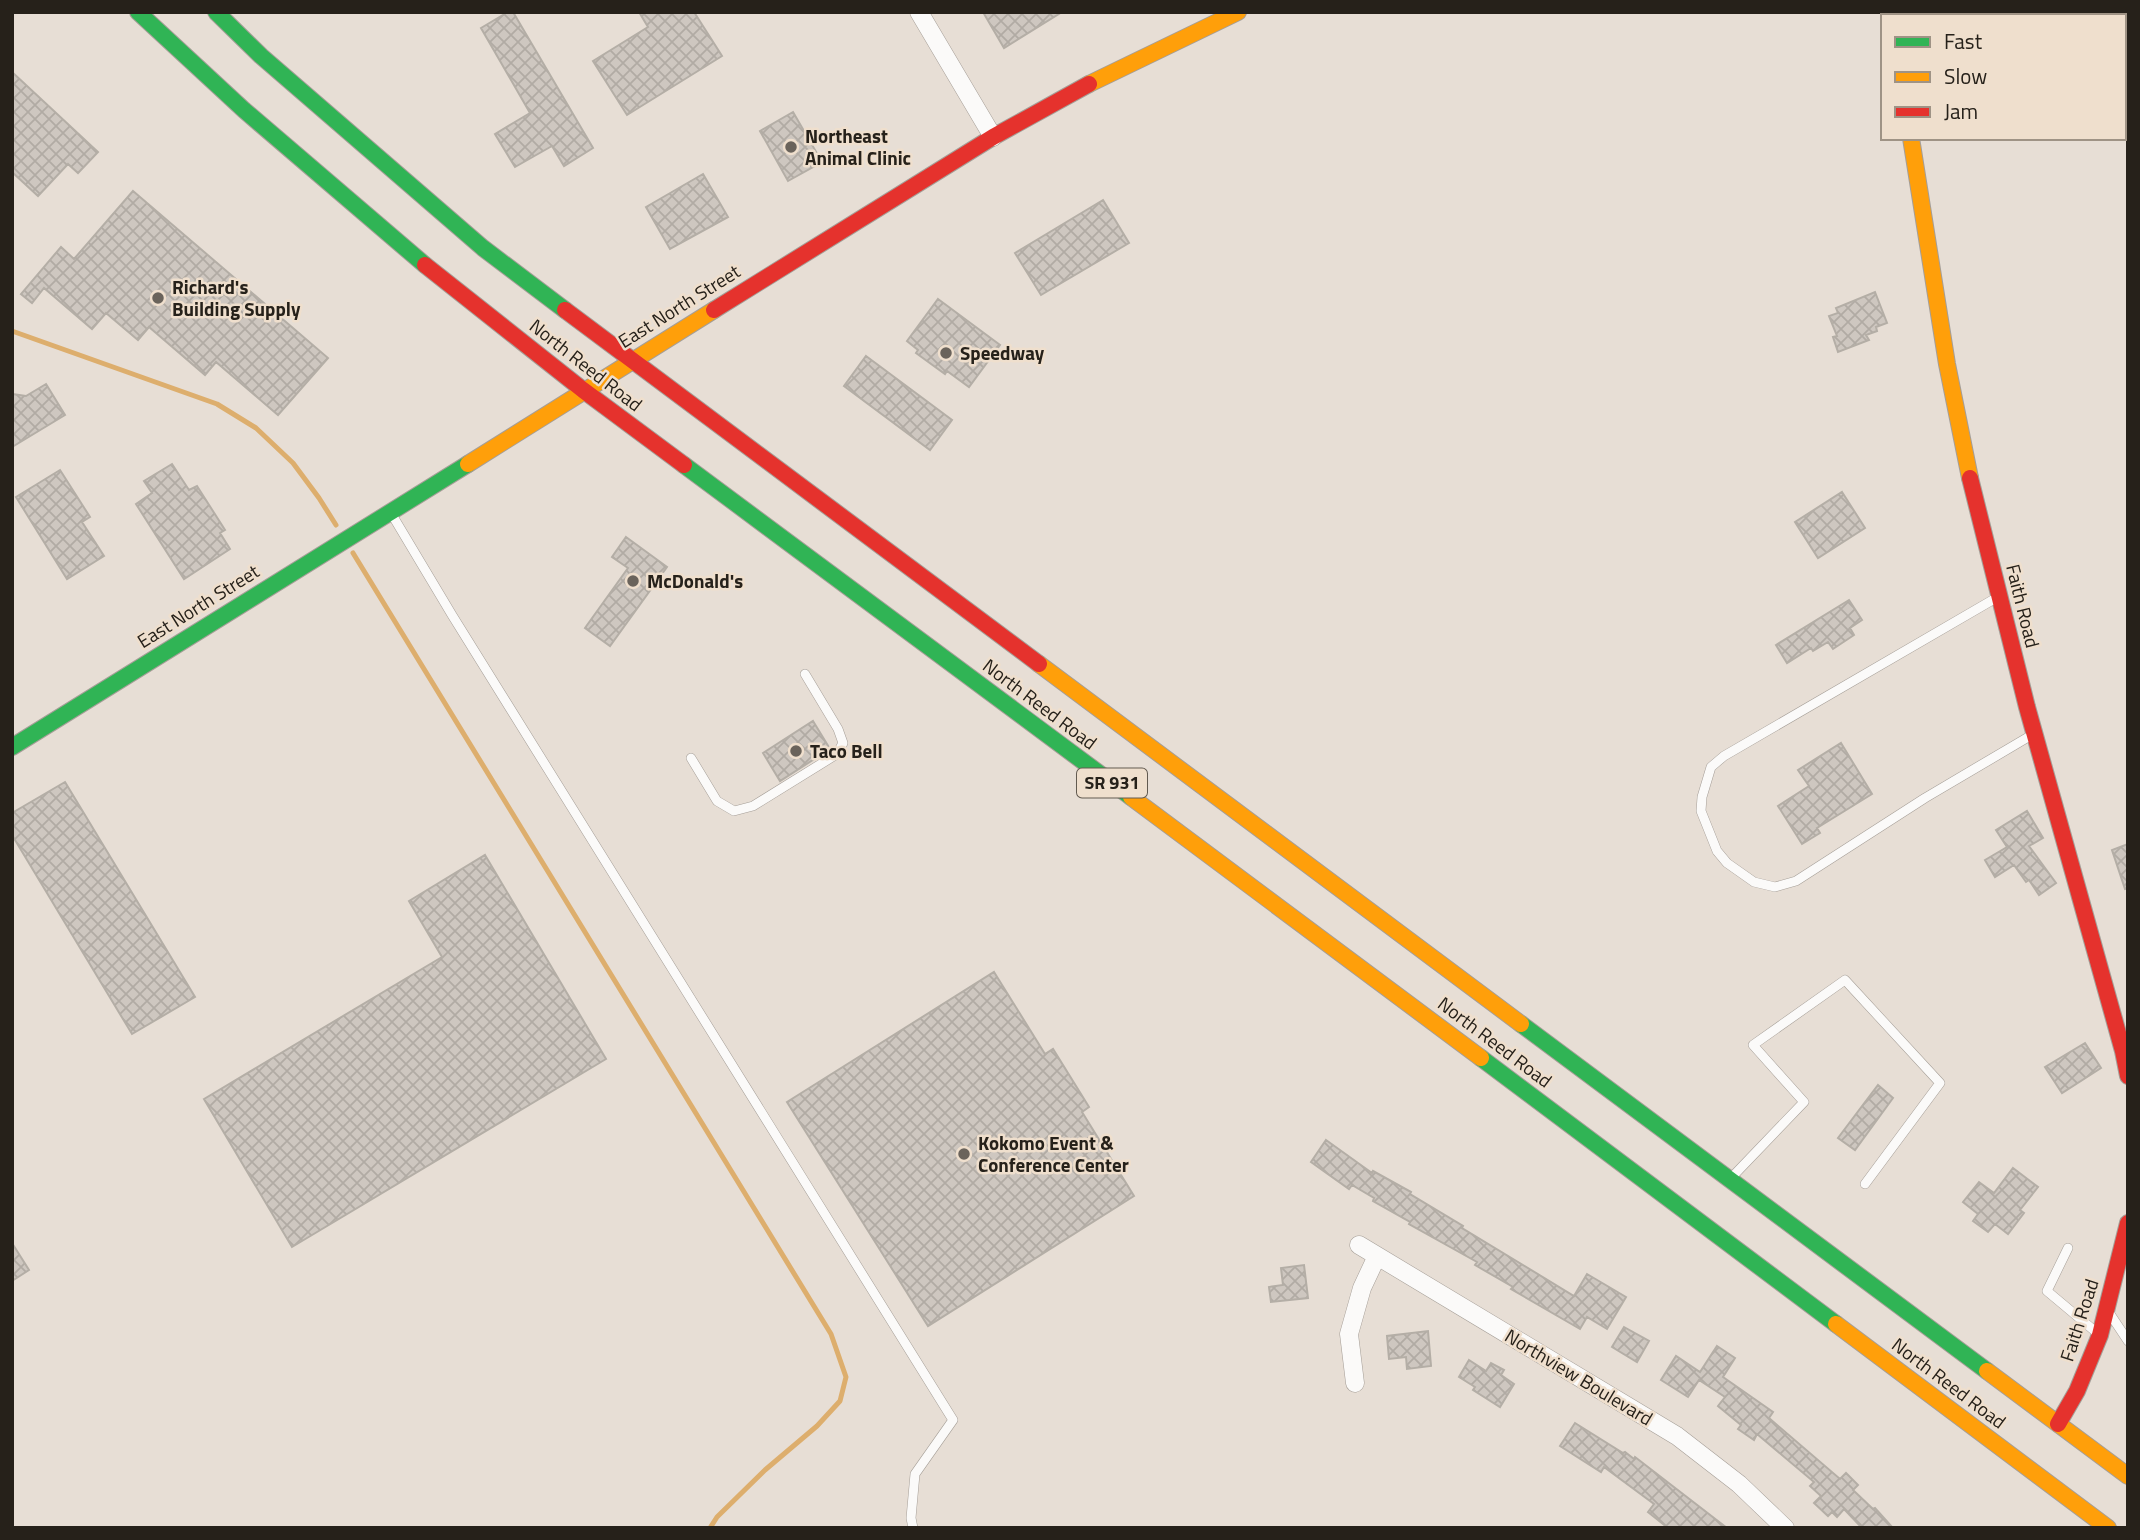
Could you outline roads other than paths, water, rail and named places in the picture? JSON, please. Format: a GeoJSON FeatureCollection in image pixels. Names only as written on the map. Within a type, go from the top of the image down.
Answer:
{"type":"FeatureCollection","features":[{"type":"Feature","properties":{"kind":"main road","name":"North Reed Road"},"geometry":{"type":"LineString","coordinates":[[138,12],[244,110],[423,264],[583,390],[1498,1070],[2108,1528]]}},
{"type":"Feature","properties":{"kind":"main road","name":"North Reed Road"},"geometry":{"type":"LineString","coordinates":[[216,12],[261,56],[483,248],[2128,1476]]}},
{"type":"Feature","properties":{"kind":"main road","name":"East North Street"},"geometry":{"type":"LineString","coordinates":[[12,747],[993,137],[1101,76],[1238,12]]}},
{"type":"Feature","properties":{"kind":"main road","name":"Faith Road"},"geometry":{"type":"LineString","coordinates":[[1911,140],[1973,496],[2034,733],[2125,1050],[2128,1076]]}},
{"type":"Feature","properties":{"kind":"main road","name":"Faith Road"},"geometry":{"type":"LineString","coordinates":[[2058,1424],[2077,1391],[2100,1335],[2128,1223]]}},
{"type":"Feature","properties":{"kind":"street"},"geometry":{"type":"LineString","coordinates":[[919,12],[993,137]]}},
{"type":"Feature","properties":{"kind":"street","name":"Northview Boulevard"},"geometry":{"type":"LineString","coordinates":[[1359,1245],[1677,1436],[1739,1484],[1786,1528]]}},
{"type":"Feature","properties":{"kind":"street"},"geometry":{"type":"LineString","coordinates":[[1355,1383],[1349,1334],[1362,1288],[1377,1256]]}},
{"type":"Feature","properties":{"kind":"lane"},"geometry":{"type":"LineString","coordinates":[[390,511],[953,1420],[915,1474],[911,1518],[913,1528]]}},
{"type":"Feature","properties":{"kind":"lane"},"geometry":{"type":"LineString","coordinates":[[1998,597],[1985,602],[1724,756],[1711,767],[1706,778],[1701,811],[1717,851],[1727,863],[1754,882],[1775,887],[1796,881],[1925,798],[2034,733]]}},
{"type":"Feature","properties":{"kind":"lane"},"geometry":{"type":"LineString","coordinates":[[691,758],[717,801],[734,811],[752,806],[837,754],[843,743],[838,729],[805,674]]}},
{"type":"Feature","properties":{"kind":"lane"},"geometry":{"type":"LineString","coordinates":[[1729,1180],[1804,1102],[1753,1045],[1845,981],[1940,1083],[1865,1184]]}},
{"type":"Feature","properties":{"kind":"lane"},"geometry":{"type":"LineString","coordinates":[[2068,1248],[2047,1291],[2100,1335]]}},
{"type":"Feature","properties":{"kind":"lane"},"geometry":{"type":"LineString","coordinates":[[2108,1309],[2128,1341]]}},
{"type":"Feature","properties":{"kind":"waterway"},"geometry":{"type":"LineString","coordinates":[[12,331],[217,404],[256,428],[293,463],[336,525]]}},
{"type":"Feature","properties":{"kind":"waterway"},"geometry":{"type":"LineString","coordinates":[[353,553],[831,1334],[846,1377],[840,1401],[817,1426],[765,1470],[717,1517],[710,1528]]}},
{"type":"Feature","properties":{"kind":"place","name":"Northeast Animal Clinic"},"geometry":{"type":"Point","coordinates":[791,147]}},
{"type":"Feature","properties":{"kind":"place","name":"Richard's Building Supply"},"geometry":{"type":"Point","coordinates":[158,298]}},
{"type":"Feature","properties":{"kind":"place","name":"Speedway"},"geometry":{"type":"Point","coordinates":[946,353]}},
{"type":"Feature","properties":{"kind":"place","name":"McDonald's"},"geometry":{"type":"Point","coordinates":[633,581]}},
{"type":"Feature","properties":{"kind":"place","name":"Taco Bell"},"geometry":{"type":"Point","coordinates":[796,751]}},
{"type":"Feature","properties":{"kind":"place","name":"Kokomo Event & Conference Center"},"geometry":{"type":"Point","coordinates":[964,1154]}}]}
